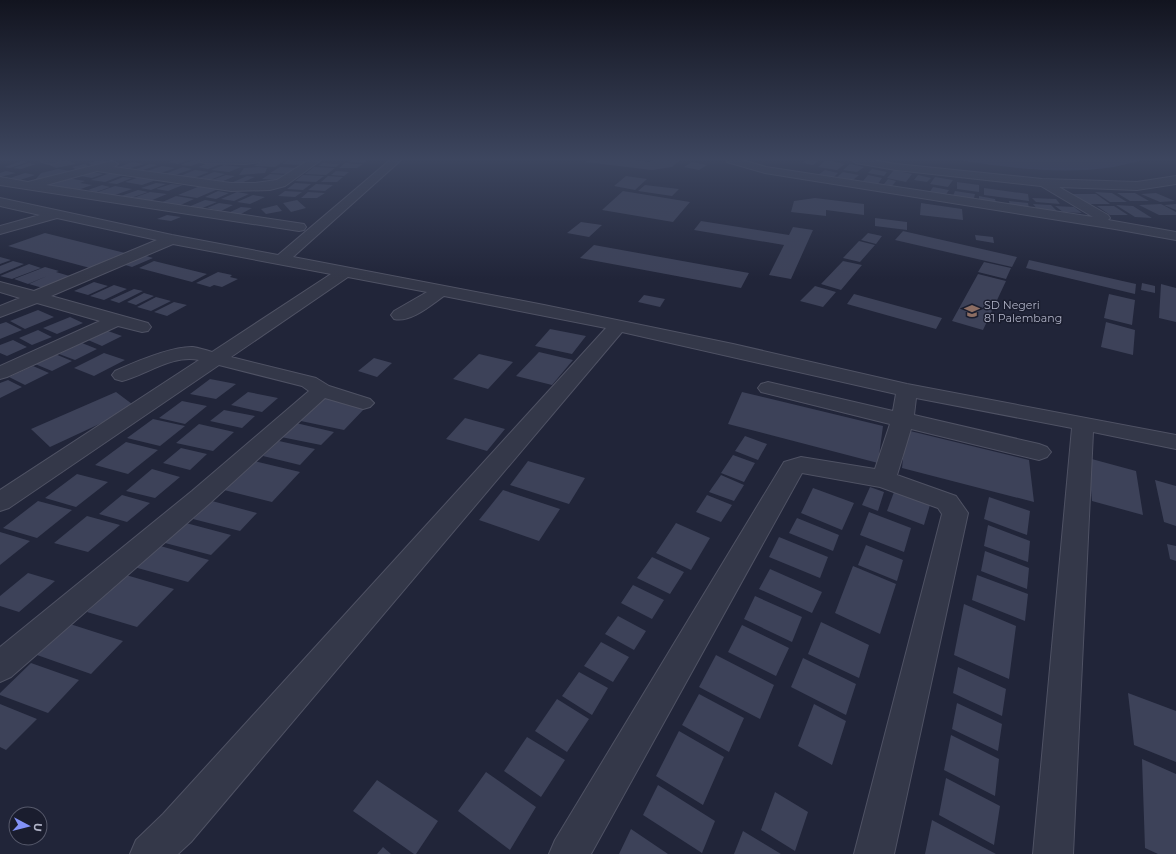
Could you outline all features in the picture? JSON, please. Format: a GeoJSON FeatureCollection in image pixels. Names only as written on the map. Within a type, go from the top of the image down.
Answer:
{"type":"FeatureCollection","features":[{"type":"Feature","properties":{"kind":"street"},"geometry":{"type":"LineString","coordinates":[[121,200],[299,227]]}},
{"type":"Feature","properties":{"kind":"street"},"geometry":{"type":"LineString","coordinates":[[149,204],[158,200]]}},
{"type":"Feature","properties":{"kind":"street"},"geometry":{"type":"LineString","coordinates":[[287,236],[332,200]]}},
{"type":"Feature","properties":{"kind":"street"},"geometry":{"type":"LineString","coordinates":[[274,253],[344,200]]}},
{"type":"Feature","properties":{"kind":"street"},"geometry":{"type":"LineString","coordinates":[[964,200],[1111,222],[1176,236]]}},
{"type":"Feature","properties":{"kind":"street"},"geometry":{"type":"LineString","coordinates":[[1073,200],[1111,222],[1166,221]]}},
{"type":"Feature","properties":{"kind":"street"},"geometry":{"type":"LineString","coordinates":[[0,202],[172,238],[274,253],[345,272],[618,326],[907,390],[1083,422],[1176,442]]}},
{"type":"Feature","properties":{"kind":"street"},"geometry":{"type":"LineString","coordinates":[[0,230],[57,214]]}},
{"type":"Feature","properties":{"kind":"street"},"geometry":{"type":"LineString","coordinates":[[0,312],[172,238]]}},
{"type":"Feature","properties":{"kind":"street"},"geometry":{"type":"LineString","coordinates":[[0,502],[345,272]]}},
{"type":"Feature","properties":{"kind":"street"},"geometry":{"type":"LineString","coordinates":[[0,287],[142,328]]}},
{"type":"Feature","properties":{"kind":"street"},"geometry":{"type":"LineString","coordinates":[[400,315],[442,290]]}},
{"type":"Feature","properties":{"kind":"street"},"geometry":{"type":"LineString","coordinates":[[0,373],[116,320]]}},
{"type":"Feature","properties":{"kind":"street"},"geometry":{"type":"LineString","coordinates":[[150,854],[187,816],[618,326]]}},
{"type":"Feature","properties":{"kind":"street"},"geometry":{"type":"LineString","coordinates":[[122,374],[155,361],[181,354],[193,354],[309,382],[322,390],[363,403]]}},
{"type":"Feature","properties":{"kind":"street"},"geometry":{"type":"LineString","coordinates":[[768,388],[902,421],[1039,452]]}},
{"type":"Feature","properties":{"kind":"street"},"geometry":{"type":"LineString","coordinates":[[0,667],[195,502],[322,390]]}},
{"type":"Feature","properties":{"kind":"street"},"geometry":{"type":"LineString","coordinates":[[884,479],[902,421],[907,390]]}},
{"type":"Feature","properties":{"kind":"street"},"geometry":{"type":"LineString","coordinates":[[1053,854],[1083,422]]}},
{"type":"Feature","properties":{"kind":"street"},"geometry":{"type":"LineString","coordinates":[[569,854],[792,468],[801,465],[884,479],[947,502],[955,513],[874,854]]}},
{"type":"Feature","properties":{"kind":"building"},"geometry":{"type":"Polygon","coordinates":[[[167,200],[192,200],[176,207],[158,204],[167,200]]]}},
{"type":"Feature","properties":{"kind":"building"},"geometry":{"type":"Polygon","coordinates":[[[205,200],[217,202],[200,209],[188,207],[205,200]]]}},
{"type":"Feature","properties":{"kind":"building"},"geometry":{"type":"Polygon","coordinates":[[[242,200],[259,200],[250,204],[237,202],[242,200]]]}},
{"type":"Feature","properties":{"kind":"building"},"geometry":{"type":"Polygon","coordinates":[[[297,200],[306,208],[291,212],[283,203],[297,200]]]}},
{"type":"Feature","properties":{"kind":"building"},"geometry":{"type":"Polygon","coordinates":[[[613,200],[677,200],[690,202],[673,222],[602,210],[613,200]]]}},
{"type":"Feature","properties":{"kind":"building"},"geometry":{"type":"Polygon","coordinates":[[[830,200],[864,204],[864,215],[826,210],[826,216],[791,212],[794,201],[830,200]]]}},
{"type":"Feature","properties":{"kind":"building"},"geometry":{"type":"Polygon","coordinates":[[[962,200],[974,200],[973,202],[962,200]]]}},
{"type":"Feature","properties":{"kind":"building"},"geometry":{"type":"Polygon","coordinates":[[[995,200],[996,203],[979,201],[995,200]]]}},
{"type":"Feature","properties":{"kind":"building"},"geometry":{"type":"Polygon","coordinates":[[[1034,200],[1057,200],[1060,204],[1036,202],[1034,200]]]}},
{"type":"Feature","properties":{"kind":"building"},"geometry":{"type":"Polygon","coordinates":[[[1079,200],[1104,200],[1110,204],[1085,204],[1079,200]]]}},
{"type":"Feature","properties":{"kind":"building"},"geometry":{"type":"Polygon","coordinates":[[[1107,200],[1123,200],[1127,202],[1110,202],[1107,200]]]}},
{"type":"Feature","properties":{"kind":"building"},"geometry":{"type":"Polygon","coordinates":[[[1128,200],[1149,201],[1130,201],[1128,200]]]}},
{"type":"Feature","properties":{"kind":"building"},"geometry":{"type":"Polygon","coordinates":[[[1155,200],[1175,201],[1160,202],[1155,200]]]}},
{"type":"Feature","properties":{"kind":"building"},"geometry":{"type":"Polygon","coordinates":[[[1009,201],[1028,203],[1029,208],[1010,206],[1009,201]]]}},
{"type":"Feature","properties":{"kind":"building"},"geometry":{"type":"Polygon","coordinates":[[[219,203],[233,205],[221,211],[207,208],[219,203]]]}},
{"type":"Feature","properties":{"kind":"building"},"geometry":{"type":"Polygon","coordinates":[[[921,203],[962,209],[963,220],[920,215],[921,203]]]}},
{"type":"Feature","properties":{"kind":"building"},"geometry":{"type":"Polygon","coordinates":[[[1033,204],[1051,205],[1057,211],[1038,210],[1033,204]]]}},
{"type":"Feature","properties":{"kind":"building"},"geometry":{"type":"Polygon","coordinates":[[[1161,204],[1176,212],[1176,215],[1159,215],[1139,205],[1161,204]]]}},
{"type":"Feature","properties":{"kind":"building"},"geometry":{"type":"Polygon","coordinates":[[[1176,204],[1176,210],[1164,205],[1176,204]]]}},
{"type":"Feature","properties":{"kind":"building"},"geometry":{"type":"Polygon","coordinates":[[[277,205],[282,211],[266,214],[261,209],[277,205]]]}},
{"type":"Feature","properties":{"kind":"building"},"geometry":{"type":"Polygon","coordinates":[[[1116,205],[1133,206],[1152,218],[1135,217],[1116,205]]]}},
{"type":"Feature","properties":{"kind":"building"},"geometry":{"type":"Polygon","coordinates":[[[1055,206],[1074,207],[1082,213],[1063,212],[1055,206]]]}},
{"type":"Feature","properties":{"kind":"building"},"geometry":{"type":"Polygon","coordinates":[[[1097,206],[1114,206],[1128,215],[1110,215],[1097,206]]]}},
{"type":"Feature","properties":{"kind":"building"},"geometry":{"type":"Polygon","coordinates":[[[241,207],[252,208],[239,215],[228,213],[241,207]]]}},
{"type":"Feature","properties":{"kind":"building"},"geometry":{"type":"Polygon","coordinates":[[[167,215],[181,217],[171,221],[157,219],[167,215]]]}},
{"type":"Feature","properties":{"kind":"building"},"geometry":{"type":"Polygon","coordinates":[[[875,218],[907,222],[907,230],[875,226],[875,218]]]}},
{"type":"Feature","properties":{"kind":"building"},"geometry":{"type":"Polygon","coordinates":[[[701,221],[789,235],[793,227],[813,230],[791,279],[769,275],[784,245],[694,230],[701,221]]]}},
{"type":"Feature","properties":{"kind":"building"},"geometry":{"type":"Polygon","coordinates":[[[581,222],[602,225],[589,237],[567,233],[581,222]]]}},
{"type":"Feature","properties":{"kind":"building"},"geometry":{"type":"Polygon","coordinates":[[[903,231],[1017,257],[1012,267],[895,240],[903,231]]]}},
{"type":"Feature","properties":{"kind":"building"},"geometry":{"type":"Polygon","coordinates":[[[45,233],[125,253],[90,268],[8,246],[45,233]]]}},
{"type":"Feature","properties":{"kind":"building"},"geometry":{"type":"Polygon","coordinates":[[[868,233],[882,236],[876,244],[861,240],[868,233]]]}},
{"type":"Feature","properties":{"kind":"building"},"geometry":{"type":"Polygon","coordinates":[[[975,235],[993,237],[994,243],[976,240],[975,235]]]}},
{"type":"Feature","properties":{"kind":"building"},"geometry":{"type":"Polygon","coordinates":[[[859,241],[875,245],[860,262],[843,258],[859,241]]]}},
{"type":"Feature","properties":{"kind":"building"},"geometry":{"type":"Polygon","coordinates":[[[594,245],[749,273],[741,288],[580,258],[594,245]]]}},
{"type":"Feature","properties":{"kind":"building"},"geometry":{"type":"Polygon","coordinates":[[[143,255],[153,258],[132,267],[122,264],[143,255]]]}},
{"type":"Feature","properties":{"kind":"building"},"geometry":{"type":"Polygon","coordinates":[[[0,257],[11,260],[0,264],[0,257]]]}},
{"type":"Feature","properties":{"kind":"building"},"geometry":{"type":"Polygon","coordinates":[[[1029,260],[1136,284],[1135,294],[1026,268],[1029,260]]]}},
{"type":"Feature","properties":{"kind":"building"},"geometry":{"type":"Polygon","coordinates":[[[13,261],[24,264],[0,274],[0,266],[13,261]]]}},
{"type":"Feature","properties":{"kind":"building"},"geometry":{"type":"Polygon","coordinates":[[[154,261],[207,274],[192,282],[139,268],[154,261]]]}},
{"type":"Feature","properties":{"kind":"building"},"geometry":{"type":"Polygon","coordinates":[[[843,261],[862,265],[841,290],[821,284],[843,261]]]}},
{"type":"Feature","properties":{"kind":"building"},"geometry":{"type":"Polygon","coordinates":[[[984,262],[1011,268],[1006,279],[978,272],[984,262]]]}},
{"type":"Feature","properties":{"kind":"building"},"geometry":{"type":"Polygon","coordinates":[[[29,264],[41,268],[12,279],[0,276],[29,264]]]}},
{"type":"Feature","properties":{"kind":"building"},"geometry":{"type":"Polygon","coordinates":[[[45,267],[73,277],[46,289],[29,284],[47,276],[28,284],[14,279],[45,267]]]}},
{"type":"Feature","properties":{"kind":"building"},"geometry":{"type":"Polygon","coordinates":[[[218,272],[232,275],[230,277],[238,279],[222,287],[214,285],[210,287],[196,283],[218,272]]]}},
{"type":"Feature","properties":{"kind":"building"},"geometry":{"type":"Polygon","coordinates":[[[978,274],[1006,281],[983,330],[952,321],[978,274]]]}},
{"type":"Feature","properties":{"kind":"building"},"geometry":{"type":"Polygon","coordinates":[[[94,282],[108,286],[88,295],[74,291],[94,282]]]}},
{"type":"Feature","properties":{"kind":"building"},"geometry":{"type":"Polygon","coordinates":[[[1142,283],[1155,286],[1155,293],[1141,290],[1142,283]]]}},
{"type":"Feature","properties":{"kind":"building"},"geometry":{"type":"Polygon","coordinates":[[[1161,284],[1176,288],[1176,322],[1159,318],[1161,284]]]}},
{"type":"Feature","properties":{"kind":"building"},"geometry":{"type":"Polygon","coordinates":[[[114,285],[127,289],[104,300],[90,296],[114,285]]]}},
{"type":"Feature","properties":{"kind":"building"},"geometry":{"type":"Polygon","coordinates":[[[815,286],[836,292],[823,307],[800,301],[815,286]]]}},
{"type":"Feature","properties":{"kind":"building"},"geometry":{"type":"Polygon","coordinates":[[[134,289],[143,291],[119,303],[110,300],[134,289]]]}},
{"type":"Feature","properties":{"kind":"building"},"geometry":{"type":"Polygon","coordinates":[[[144,293],[154,296],[136,305],[127,302],[144,293]]]}},
{"type":"Feature","properties":{"kind":"building"},"geometry":{"type":"Polygon","coordinates":[[[854,294],[942,318],[936,329],[847,304],[854,294]]]}},
{"type":"Feature","properties":{"kind":"building"},"geometry":{"type":"Polygon","coordinates":[[[1109,294],[1135,300],[1132,325],[1104,318],[1109,294]]]}},
{"type":"Feature","properties":{"kind":"building"},"geometry":{"type":"Polygon","coordinates":[[[644,295],[665,299],[660,307],[638,302],[644,295]]]}},
{"type":"Feature","properties":{"kind":"building"},"geometry":{"type":"Polygon","coordinates":[[[156,297],[171,301],[151,311],[137,307],[156,297]]]}},
{"type":"Feature","properties":{"kind":"building"},"geometry":{"type":"Polygon","coordinates":[[[174,302],[187,305],[167,316],[154,312],[174,302]]]}},
{"type":"Feature","properties":{"kind":"building"},"geometry":{"type":"Polygon","coordinates":[[[38,310],[54,317],[25,329],[10,321],[38,310]]]}},
{"type":"Feature","properties":{"kind":"building"},"geometry":{"type":"Polygon","coordinates":[[[70,317],[83,323],[57,334],[43,328],[70,317]]]}},
{"type":"Feature","properties":{"kind":"building"},"geometry":{"type":"Polygon","coordinates":[[[6,322],[22,330],[0,339],[0,324],[6,322]]]}},
{"type":"Feature","properties":{"kind":"building"},"geometry":{"type":"Polygon","coordinates":[[[1106,322],[1135,330],[1133,355],[1101,347],[1106,322]]]}},
{"type":"Feature","properties":{"kind":"building"},"geometry":{"type":"Polygon","coordinates":[[[550,329],[586,336],[572,354],[535,346],[550,329]]]}},
{"type":"Feature","properties":{"kind":"building"},"geometry":{"type":"Polygon","coordinates":[[[38,330],[52,337],[32,345],[19,338],[38,330]]]}},
{"type":"Feature","properties":{"kind":"building"},"geometry":{"type":"Polygon","coordinates":[[[108,331],[122,336],[102,346],[88,340],[108,331]]]}},
{"type":"Feature","properties":{"kind":"building"},"geometry":{"type":"Polygon","coordinates":[[[13,340],[27,347],[7,356],[0,353],[0,345],[13,340]]]}},
{"type":"Feature","properties":{"kind":"building"},"geometry":{"type":"Polygon","coordinates":[[[82,343],[97,349],[75,360],[59,354],[82,343]]]}},
{"type":"Feature","properties":{"kind":"building"},"geometry":{"type":"Polygon","coordinates":[[[539,352],[573,360],[552,385],[516,376],[539,352]]]}},
{"type":"Feature","properties":{"kind":"building"},"geometry":{"type":"Polygon","coordinates":[[[104,353],[125,360],[94,376],[74,368],[104,353]]]}},
{"type":"Feature","properties":{"kind":"building"},"geometry":{"type":"Polygon","coordinates":[[[55,354],[72,361],[52,371],[35,364],[55,354]]]}},
{"type":"Feature","properties":{"kind":"building"},"geometry":{"type":"Polygon","coordinates":[[[479,354],[513,362],[488,389],[453,379],[479,354]]]}},
{"type":"Feature","properties":{"kind":"building"},"geometry":{"type":"Polygon","coordinates":[[[374,358],[392,363],[377,377],[358,371],[374,358]]]}},
{"type":"Feature","properties":{"kind":"building"},"geometry":{"type":"Polygon","coordinates":[[[33,366],[49,373],[25,385],[9,377],[33,366]]]}},
{"type":"Feature","properties":{"kind":"building"},"geometry":{"type":"Polygon","coordinates":[[[210,379],[236,384],[216,399],[190,394],[210,379]]]}},
{"type":"Feature","properties":{"kind":"building"},"geometry":{"type":"Polygon","coordinates":[[[8,380],[22,387],[0,398],[0,383],[8,380]]]}},
{"type":"Feature","properties":{"kind":"building"},"geometry":{"type":"Polygon","coordinates":[[[116,392],[136,407],[50,447],[31,429],[116,392]]]}},
{"type":"Feature","properties":{"kind":"building"},"geometry":{"type":"Polygon","coordinates":[[[248,392],[278,398],[262,412],[231,405],[248,392]]]}},
{"type":"Feature","properties":{"kind":"building"},"geometry":{"type":"Polygon","coordinates":[[[742,392],[883,426],[878,463],[728,424],[742,392]]]}},
{"type":"Feature","properties":{"kind":"building"},"geometry":{"type":"Polygon","coordinates":[[[320,397],[366,407],[344,430],[296,420],[320,397]]]}},
{"type":"Feature","properties":{"kind":"building"},"geometry":{"type":"Polygon","coordinates":[[[182,401],[207,406],[185,424],[159,418],[182,401]]]}},
{"type":"Feature","properties":{"kind":"building"},"geometry":{"type":"Polygon","coordinates":[[[224,410],[255,416],[242,428],[210,421],[224,410]]]}},
{"type":"Feature","properties":{"kind":"building"},"geometry":{"type":"Polygon","coordinates":[[[465,418],[505,429],[487,451],[446,439],[465,418]]]}},
{"type":"Feature","properties":{"kind":"building"},"geometry":{"type":"Polygon","coordinates":[[[153,419],[185,426],[160,446],[127,438],[153,419]]]}},
{"type":"Feature","properties":{"kind":"building"},"geometry":{"type":"Polygon","coordinates":[[[296,423],[334,432],[321,445],[281,437],[296,423]]]}},
{"type":"Feature","properties":{"kind":"building"},"geometry":{"type":"Polygon","coordinates":[[[199,424],[234,432],[213,451],[176,443],[199,424]]]}},
{"type":"Feature","properties":{"kind":"building"},"geometry":{"type":"Polygon","coordinates":[[[906,430],[1029,460],[1034,502],[902,468],[906,430]]]}},
{"type":"Feature","properties":{"kind":"building"},"geometry":{"type":"Polygon","coordinates":[[[745,436],[767,444],[758,460],[735,451],[745,436]]]}},
{"type":"Feature","properties":{"kind":"building"},"geometry":{"type":"Polygon","coordinates":[[[279,441],[315,449],[300,465],[263,456],[279,441]]]}},
{"type":"Feature","properties":{"kind":"building"},"geometry":{"type":"Polygon","coordinates":[[[126,442],[158,450],[128,474],[95,465],[126,442]]]}},
{"type":"Feature","properties":{"kind":"building"},"geometry":{"type":"Polygon","coordinates":[[[181,448],[207,454],[190,470],[163,463],[181,448]]]}},
{"type":"Feature","properties":{"kind":"building"},"geometry":{"type":"Polygon","coordinates":[[[733,455],[755,463],[744,482],[721,473],[733,455]]]}},
{"type":"Feature","properties":{"kind":"building"},"geometry":{"type":"Polygon","coordinates":[[[1088,458],[1136,471],[1143,515],[1092,501],[1088,458]]]}},
{"type":"Feature","properties":{"kind":"building"},"geometry":{"type":"Polygon","coordinates":[[[254,461],[300,472],[272,502],[224,490],[254,461]]]}},
{"type":"Feature","properties":{"kind":"building"},"geometry":{"type":"Polygon","coordinates":[[[528,461],[585,478],[569,504],[510,485],[528,461]]]}},
{"type":"Feature","properties":{"kind":"building"},"geometry":{"type":"Polygon","coordinates":[[[152,469],[180,477],[155,498],[126,491],[152,469]]]}},
{"type":"Feature","properties":{"kind":"building"},"geometry":{"type":"Polygon","coordinates":[[[77,474],[108,482],[76,507],[45,498],[77,474]]]}},
{"type":"Feature","properties":{"kind":"building"},"geometry":{"type":"Polygon","coordinates":[[[721,475],[744,485],[734,501],[709,492],[721,475]]]}},
{"type":"Feature","properties":{"kind":"building"},"geometry":{"type":"Polygon","coordinates":[[[1155,480],[1176,486],[1176,526],[1164,522],[1155,480]]]}},
{"type":"Feature","properties":{"kind":"building"},"geometry":{"type":"Polygon","coordinates":[[[870,487],[884,492],[878,511],[862,505],[870,487]]]}},
{"type":"Feature","properties":{"kind":"building"},"geometry":{"type":"Polygon","coordinates":[[[813,488],[854,503],[842,530],[801,513],[813,488]]]}},
{"type":"Feature","properties":{"kind":"building"},"geometry":{"type":"Polygon","coordinates":[[[503,490],[560,509],[539,541],[479,520],[503,490]]]}},
{"type":"Feature","properties":{"kind":"building"},"geometry":{"type":"Polygon","coordinates":[[[894,492],[930,505],[924,525],[887,511],[894,492]]]}},
{"type":"Feature","properties":{"kind":"building"},"geometry":{"type":"Polygon","coordinates":[[[122,495],[150,503],[127,522],[99,514],[122,495]]]}},
{"type":"Feature","properties":{"kind":"building"},"geometry":{"type":"Polygon","coordinates":[[[707,495],[732,505],[721,522],[696,512],[707,495]]]}},
{"type":"Feature","properties":{"kind":"building"},"geometry":{"type":"Polygon","coordinates":[[[989,497],[1030,511],[1027,535],[984,519],[989,497]]]}},
{"type":"Feature","properties":{"kind":"building"},"geometry":{"type":"Polygon","coordinates":[[[38,501],[72,510],[37,538],[3,528],[38,501]]]}},
{"type":"Feature","properties":{"kind":"building"},"geometry":{"type":"Polygon","coordinates":[[[212,501],[257,513],[240,531],[193,519],[212,501]]]}},
{"type":"Feature","properties":{"kind":"building"},"geometry":{"type":"Polygon","coordinates":[[[869,512],[911,528],[904,552],[860,535],[869,512]]]}},
{"type":"Feature","properties":{"kind":"building"},"geometry":{"type":"Polygon","coordinates":[[[87,516],[120,525],[88,552],[54,543],[87,516]]]}},
{"type":"Feature","properties":{"kind":"building"},"geometry":{"type":"Polygon","coordinates":[[[797,518],[839,535],[833,551],[789,533],[797,518]]]}},
{"type":"Feature","properties":{"kind":"building"},"geometry":{"type":"Polygon","coordinates":[[[186,523],[231,535],[211,555],[165,543],[186,523]]]}},
{"type":"Feature","properties":{"kind":"building"},"geometry":{"type":"Polygon","coordinates":[[[676,523],[710,538],[691,570],[656,553],[676,523]]]}},
{"type":"Feature","properties":{"kind":"building"},"geometry":{"type":"Polygon","coordinates":[[[988,525],[1030,541],[1028,562],[984,546],[988,525]]]}},
{"type":"Feature","properties":{"kind":"building"},"geometry":{"type":"Polygon","coordinates":[[[0,532],[30,541],[0,565],[0,532]]]}},
{"type":"Feature","properties":{"kind":"building"},"geometry":{"type":"Polygon","coordinates":[[[779,537],[828,557],[820,578],[769,557],[779,537]]]}},
{"type":"Feature","properties":{"kind":"building"},"geometry":{"type":"Polygon","coordinates":[[[1167,544],[1176,546],[1176,561],[1170,559],[1167,544]]]}},
{"type":"Feature","properties":{"kind":"building"},"geometry":{"type":"Polygon","coordinates":[[[157,545],[209,560],[188,582],[134,567],[157,545]]]}},
{"type":"Feature","properties":{"kind":"building"},"geometry":{"type":"Polygon","coordinates":[[[866,545],[903,560],[897,581],[858,565],[866,545]]]}},
{"type":"Feature","properties":{"kind":"building"},"geometry":{"type":"Polygon","coordinates":[[[985,551],[1029,568],[1027,589],[981,571],[985,551]]]}},
{"type":"Feature","properties":{"kind":"building"},"geometry":{"type":"Polygon","coordinates":[[[652,557],[684,572],[670,594],[637,578],[652,557]]]}},
{"type":"Feature","properties":{"kind":"building"},"geometry":{"type":"Polygon","coordinates":[[[853,566],[896,584],[880,634],[835,613],[853,566]]]}},
{"type":"Feature","properties":{"kind":"building"},"geometry":{"type":"Polygon","coordinates":[[[770,569],[822,592],[812,613],[759,589],[770,569]]]}},
{"type":"Feature","properties":{"kind":"building"},"geometry":{"type":"Polygon","coordinates":[[[28,573],[55,581],[19,612],[0,606],[0,596],[28,573]]]}},
{"type":"Feature","properties":{"kind":"building"},"geometry":{"type":"Polygon","coordinates":[[[126,575],[174,589],[137,627],[87,612],[126,575]]]}},
{"type":"Feature","properties":{"kind":"building"},"geometry":{"type":"Polygon","coordinates":[[[977,575],[1028,594],[1025,621],[972,600],[977,575]]]}},
{"type":"Feature","properties":{"kind":"building"},"geometry":{"type":"Polygon","coordinates":[[[633,585],[664,600],[652,619],[621,603],[633,585]]]}},
{"type":"Feature","properties":{"kind":"building"},"geometry":{"type":"Polygon","coordinates":[[[755,596],[802,617],[792,642],[744,619],[755,596]]]}},
{"type":"Feature","properties":{"kind":"building"},"geometry":{"type":"Polygon","coordinates":[[[964,604],[1016,626],[1009,679],[954,655],[964,604]]]}},
{"type":"Feature","properties":{"kind":"building"},"geometry":{"type":"Polygon","coordinates":[[[618,616],[646,631],[634,650],[605,634],[618,616]]]}},
{"type":"Feature","properties":{"kind":"building"},"geometry":{"type":"Polygon","coordinates":[[[821,622],[869,645],[859,678],[808,654],[821,622]]]}},
{"type":"Feature","properties":{"kind":"building"},"geometry":{"type":"Polygon","coordinates":[[[70,624],[123,641],[91,674],[37,655],[70,624]]]}},
{"type":"Feature","properties":{"kind":"building"},"geometry":{"type":"Polygon","coordinates":[[[742,625],[789,648],[776,676],[728,652],[742,625]]]}},
{"type":"Feature","properties":{"kind":"building"},"geometry":{"type":"Polygon","coordinates":[[[601,642],[629,657],[613,682],[584,666],[601,642]]]}},
{"type":"Feature","properties":{"kind":"building"},"geometry":{"type":"Polygon","coordinates":[[[716,655],[774,685],[760,719],[699,687],[716,655]]]}},
{"type":"Feature","properties":{"kind":"building"},"geometry":{"type":"Polygon","coordinates":[[[803,658],[856,684],[846,715],[791,687],[803,658]]]}},
{"type":"Feature","properties":{"kind":"building"},"geometry":{"type":"Polygon","coordinates":[[[31,663],[79,680],[48,713],[0,695],[0,693],[31,663]]]}},
{"type":"Feature","properties":{"kind":"building"},"geometry":{"type":"Polygon","coordinates":[[[958,667],[1006,689],[1002,716],[953,693],[958,667]]]}},
{"type":"Feature","properties":{"kind":"building"},"geometry":{"type":"Polygon","coordinates":[[[579,672],[608,688],[592,715],[562,696],[579,672]]]}},
{"type":"Feature","properties":{"kind":"building"},"geometry":{"type":"Polygon","coordinates":[[[1128,693],[1176,711],[1176,762],[1134,745],[1128,693]]]}},
{"type":"Feature","properties":{"kind":"building"},"geometry":{"type":"Polygon","coordinates":[[[699,694],[744,718],[729,752],[682,725],[699,694]]]}},
{"type":"Feature","properties":{"kind":"building"},"geometry":{"type":"Polygon","coordinates":[[[557,699],[589,719],[567,752],[535,731],[557,699]]]}},
{"type":"Feature","properties":{"kind":"building"},"geometry":{"type":"Polygon","coordinates":[[[957,703],[1002,724],[998,751],[952,729],[957,703]]]}},
{"type":"Feature","properties":{"kind":"building"},"geometry":{"type":"Polygon","coordinates":[[[0,704],[37,719],[6,750],[0,747],[0,704]]]}},
{"type":"Feature","properties":{"kind":"building"},"geometry":{"type":"Polygon","coordinates":[[[814,704],[846,721],[832,765],[798,746],[814,704]]]}},
{"type":"Feature","properties":{"kind":"building"},"geometry":{"type":"Polygon","coordinates":[[[679,731],[724,757],[703,805],[656,776],[679,731]]]}},
{"type":"Feature","properties":{"kind":"building"},"geometry":{"type":"Polygon","coordinates":[[[951,735],[999,759],[995,796],[944,770],[951,735]]]}},
{"type":"Feature","properties":{"kind":"building"},"geometry":{"type":"Polygon","coordinates":[[[527,737],[565,760],[541,797],[504,771],[527,737]]]}},
{"type":"Feature","properties":{"kind":"building"},"geometry":{"type":"Polygon","coordinates":[[[1142,759],[1176,774],[1176,854],[1158,854],[1145,848],[1142,759]]]}},
{"type":"Feature","properties":{"kind":"building"},"geometry":{"type":"Polygon","coordinates":[[[486,772],[536,807],[510,850],[458,811],[486,772]]]}},
{"type":"Feature","properties":{"kind":"building"},"geometry":{"type":"Polygon","coordinates":[[[946,778],[1000,806],[994,845],[939,815],[946,778]]]}},
{"type":"Feature","properties":{"kind":"building"},"geometry":{"type":"Polygon","coordinates":[[[377,780],[438,821],[416,854],[353,811],[377,780]]]}},
{"type":"Feature","properties":{"kind":"building"},"geometry":{"type":"Polygon","coordinates":[[[658,785],[715,821],[702,853],[643,815],[658,785]]]}},
{"type":"Feature","properties":{"kind":"building"},"geometry":{"type":"Polygon","coordinates":[[[775,792],[808,812],[795,851],[761,830],[775,792]]]}},
{"type":"Feature","properties":{"kind":"building"},"geometry":{"type":"Polygon","coordinates":[[[932,820],[996,854],[925,854],[932,820]]]}},
{"type":"Feature","properties":{"kind":"building"},"geometry":{"type":"Polygon","coordinates":[[[631,829],[668,854],[619,854],[631,829]]]}},
{"type":"Feature","properties":{"kind":"building"},"geometry":{"type":"Polygon","coordinates":[[[743,831],[781,854],[734,854],[743,831]]]}},
{"type":"Feature","properties":{"kind":"building"},"geometry":{"type":"Polygon","coordinates":[[[383,847],[391,854],[377,854],[383,847]]]}},
{"type":"Feature","properties":{"kind":"place","name":"SD Negeri 81 Palembang"},"geometry":{"type":"Point","coordinates":[972,311]}}]}
